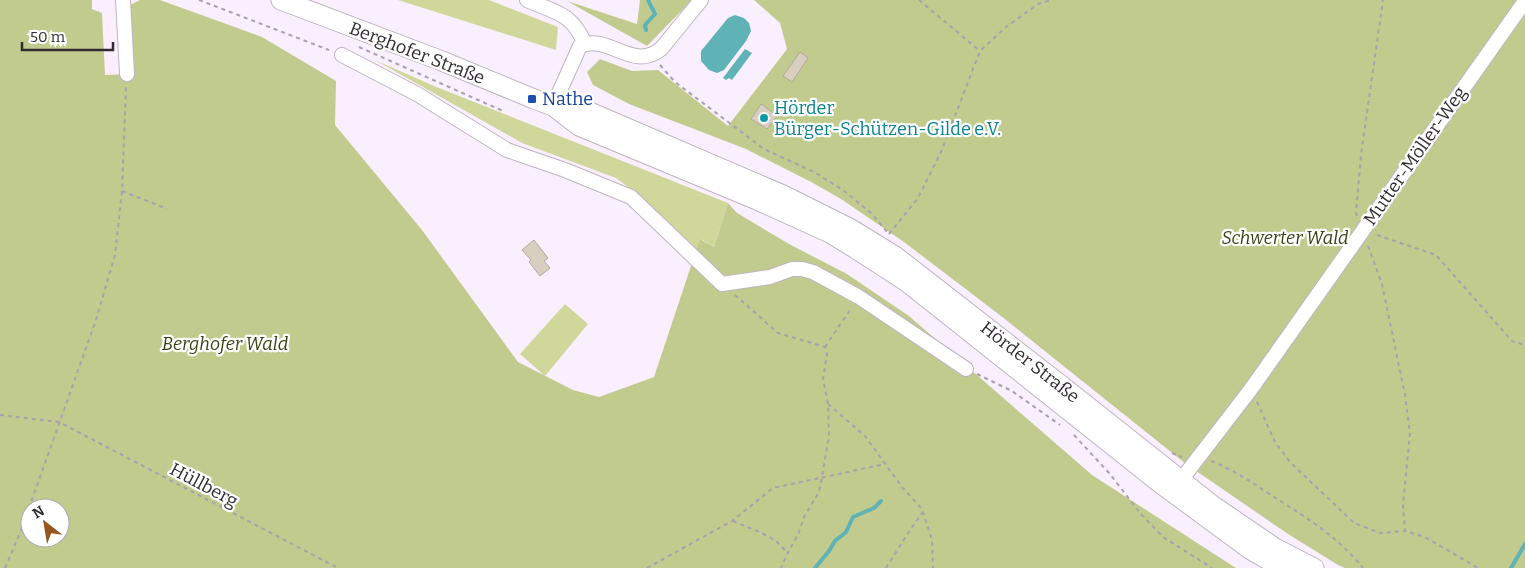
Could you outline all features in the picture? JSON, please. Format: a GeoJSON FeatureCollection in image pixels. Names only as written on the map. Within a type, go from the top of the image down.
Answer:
{"type":"FeatureCollection","features":[{"type":"Feature","properties":{"kind":"main road","name":"Berghofer Straße"},"geometry":{"type":"LineString","coordinates":[[281,0],[553,106],[586,110],[733,181]]}},
{"type":"Feature","properties":{"kind":"main road","name":"Hörder Straße"},"geometry":{"type":"LineString","coordinates":[[733,181],[819,212],[851,229],[894,256],[1212,505],[1275,548],[1314,568]]}},
{"type":"Feature","properties":{"kind":"main road","name":"Hörder Straße"},"geometry":{"type":"LineString","coordinates":[[733,181],[830,234],[891,271],[1160,483],[1251,550],[1283,568]]}},
{"type":"Feature","properties":{"kind":"street"},"geometry":{"type":"LineString","coordinates":[[124,0],[127,74]]}},
{"type":"Feature","properties":{"kind":"street"},"geometry":{"type":"LineString","coordinates":[[527,0],[571,20],[578,28],[585,44]]}},
{"type":"Feature","properties":{"kind":"street"},"geometry":{"type":"LineString","coordinates":[[553,106],[578,49],[592,42],[640,57],[653,55],[661,49],[701,0]]}},
{"type":"Feature","properties":{"kind":"street","name":"Mutter-Möller-Weg"},"geometry":{"type":"LineString","coordinates":[[1181,480],[1251,389],[1525,1]]}},
{"type":"Feature","properties":{"kind":"street"},"geometry":{"type":"LineString","coordinates":[[339,52],[418,94],[507,150],[565,170],[631,197],[722,284],[770,277],[792,269],[813,272],[859,297],[966,369]]}},
{"type":"Feature","properties":{"kind":"path"},"geometry":{"type":"LineString","coordinates":[[199,0],[328,50],[339,52]]}},
{"type":"Feature","properties":{"kind":"path"},"geometry":{"type":"LineString","coordinates":[[919,0],[980,51]]}},
{"type":"Feature","properties":{"kind":"path"},"geometry":{"type":"LineString","coordinates":[[653,55],[675,82],[764,149],[814,172],[843,190],[870,213],[889,234],[918,198],[941,152],[980,51],[1006,27],[1038,4],[1051,0]]}},
{"type":"Feature","properties":{"kind":"path"},"geometry":{"type":"LineString","coordinates":[[1383,0],[1361,155],[1356,213],[1382,284],[1405,395],[1410,433],[1408,470],[1403,505],[1405,531]]}},
{"type":"Feature","properties":{"kind":"path"},"geometry":{"type":"LineString","coordinates":[[354,45],[503,111]]}},
{"type":"Feature","properties":{"kind":"path"},"geometry":{"type":"LineString","coordinates":[[328,50],[339,52]]}},
{"type":"Feature","properties":{"kind":"path"},"geometry":{"type":"LineString","coordinates":[[4,568],[20,534],[96,320],[115,255],[122,191],[127,74]]}},
{"type":"Feature","properties":{"kind":"path"},"geometry":{"type":"LineString","coordinates":[[122,191],[168,209]]}},
{"type":"Feature","properties":{"kind":"path"},"geometry":{"type":"LineString","coordinates":[[1363,230],[1436,255],[1512,341],[1525,345]]}},
{"type":"Feature","properties":{"kind":"path"},"geometry":{"type":"LineString","coordinates":[[722,284],[778,332],[825,347]]}},
{"type":"Feature","properties":{"kind":"path"},"geometry":{"type":"LineString","coordinates":[[825,347],[859,297]]}},
{"type":"Feature","properties":{"kind":"path"},"geometry":{"type":"LineString","coordinates":[[781,568],[798,535],[804,517],[818,492],[822,477],[829,436],[828,404],[823,379],[827,354],[825,347]]}},
{"type":"Feature","properties":{"kind":"path"},"geometry":{"type":"LineString","coordinates":[[966,369],[1012,391],[1064,428]]}},
{"type":"Feature","properties":{"kind":"path"},"geometry":{"type":"LineString","coordinates":[[1251,389],[1276,442],[1290,462],[1354,523],[1380,533],[1405,531],[1425,537],[1478,568]]}},
{"type":"Feature","properties":{"kind":"path"},"geometry":{"type":"LineString","coordinates":[[828,404],[865,436],[923,512],[932,540],[933,568]]}},
{"type":"Feature","properties":{"kind":"path"},"geometry":{"type":"LineString","coordinates":[[0,415],[59,422]]}},
{"type":"Feature","properties":{"kind":"path","name":"Hüllberg"},"geometry":{"type":"LineString","coordinates":[[59,422],[338,568]]}},
{"type":"Feature","properties":{"kind":"path"},"geometry":{"type":"LineString","coordinates":[[1071,433],[1110,474],[1140,513],[1163,537],[1212,568]]}},
{"type":"Feature","properties":{"kind":"path"},"geometry":{"type":"LineString","coordinates":[[1172,453],[1188,459],[1209,460],[1229,468],[1334,538],[1363,568]]}},
{"type":"Feature","properties":{"kind":"path"},"geometry":{"type":"LineString","coordinates":[[646,568],[732,521],[773,488],[885,464]]}},
{"type":"Feature","properties":{"kind":"path"},"geometry":{"type":"LineString","coordinates":[[886,568],[923,512]]}},
{"type":"Feature","properties":{"kind":"path"},"geometry":{"type":"LineString","coordinates":[[732,521],[768,537],[783,547],[787,554]]}},
{"type":"Feature","properties":{"kind":"green space","name":"Berghofer Wald"},"geometry":{"type":"Polygon","coordinates":[[[0,0],[92,0],[92,9],[102,13],[105,75],[132,74],[130,5],[140,0],[160,0],[262,37],[336,81],[335,125],[422,230],[518,362],[573,390],[599,397],[654,377],[700,239],[714,247],[728,203],[737,213],[789,244],[847,274],[909,316],[1092,475],[1236,568],[0,568],[0,0]]]}},
{"type":"Feature","properties":{"kind":"green space"},"geometry":{"type":"Polygon","coordinates":[[[398,0],[489,0],[558,27],[556,50],[398,0]]]}},
{"type":"Feature","properties":{"kind":"green space"},"geometry":{"type":"Polygon","coordinates":[[[640,0],[692,0],[647,46],[567,1],[637,24],[640,0]]]}},
{"type":"Feature","properties":{"kind":"green space","name":"Schwerter Wald"},"geometry":{"type":"Polygon","coordinates":[[[754,0],[1525,0],[1525,568],[1345,568],[1338,565],[1288,534],[1186,464],[1001,316],[904,242],[841,199],[746,149],[629,104],[593,85],[587,72],[600,59],[632,71],[658,70],[728,126],[787,49],[780,23],[754,0]]]}},
{"type":"Feature","properties":{"kind":"green space"},"geometry":{"type":"Polygon","coordinates":[[[375,60],[434,86],[728,203],[714,247],[701,239],[697,250],[644,199],[616,178],[522,143],[375,60]]]}},
{"type":"Feature","properties":{"kind":"green space"},"geometry":{"type":"Polygon","coordinates":[[[565,304],[588,324],[545,376],[520,354],[565,304]]]}},
{"type":"Feature","properties":{"kind":"water"},"geometry":{"type":"Polygon","coordinates":[[[735,15],[744,18],[749,23],[751,31],[746,41],[724,70],[717,73],[709,70],[701,61],[701,51],[728,18],[735,15]]]}},
{"type":"Feature","properties":{"kind":"water"},"geometry":{"type":"Polygon","coordinates":[[[745,49],[752,53],[732,80],[723,78],[745,49]]]}},
{"type":"Feature","properties":{"kind":"building"},"geometry":{"type":"Polygon","coordinates":[[[800,52],[808,58],[792,82],[783,76],[800,52]]]}},
{"type":"Feature","properties":{"kind":"building","name":"Hörder Bürger-Schützen-Gilde e.V."},"geometry":{"type":"Polygon","coordinates":[[[761,104],[777,116],[767,129],[751,119],[761,104]]]}},
{"type":"Feature","properties":{"kind":"building"},"geometry":{"type":"Polygon","coordinates":[[[534,240],[548,258],[544,261],[550,268],[540,276],[529,262],[531,260],[522,250],[534,240]]]}},
{"type":"Feature","properties":{"kind":"waterway"},"geometry":{"type":"LineString","coordinates":[[646,30],[645,25],[655,14],[648,0]]}},
{"type":"Feature","properties":{"kind":"waterway"},"geometry":{"type":"LineString","coordinates":[[815,568],[835,541],[846,532],[853,517],[874,508],[881,501]]}},
{"type":"Feature","properties":{"kind":"waterway"},"geometry":{"type":"LineString","coordinates":[[1511,568],[1525,544]]}},
{"type":"Feature","properties":{"kind":"place","name":"Nathe"},"geometry":{"type":"Point","coordinates":[532,99]}},
{"type":"Feature","properties":{"kind":"place","name":"Hörder Bürger-Schützen-Gilde e.V."},"geometry":{"type":"Point","coordinates":[764,118]}}]}
